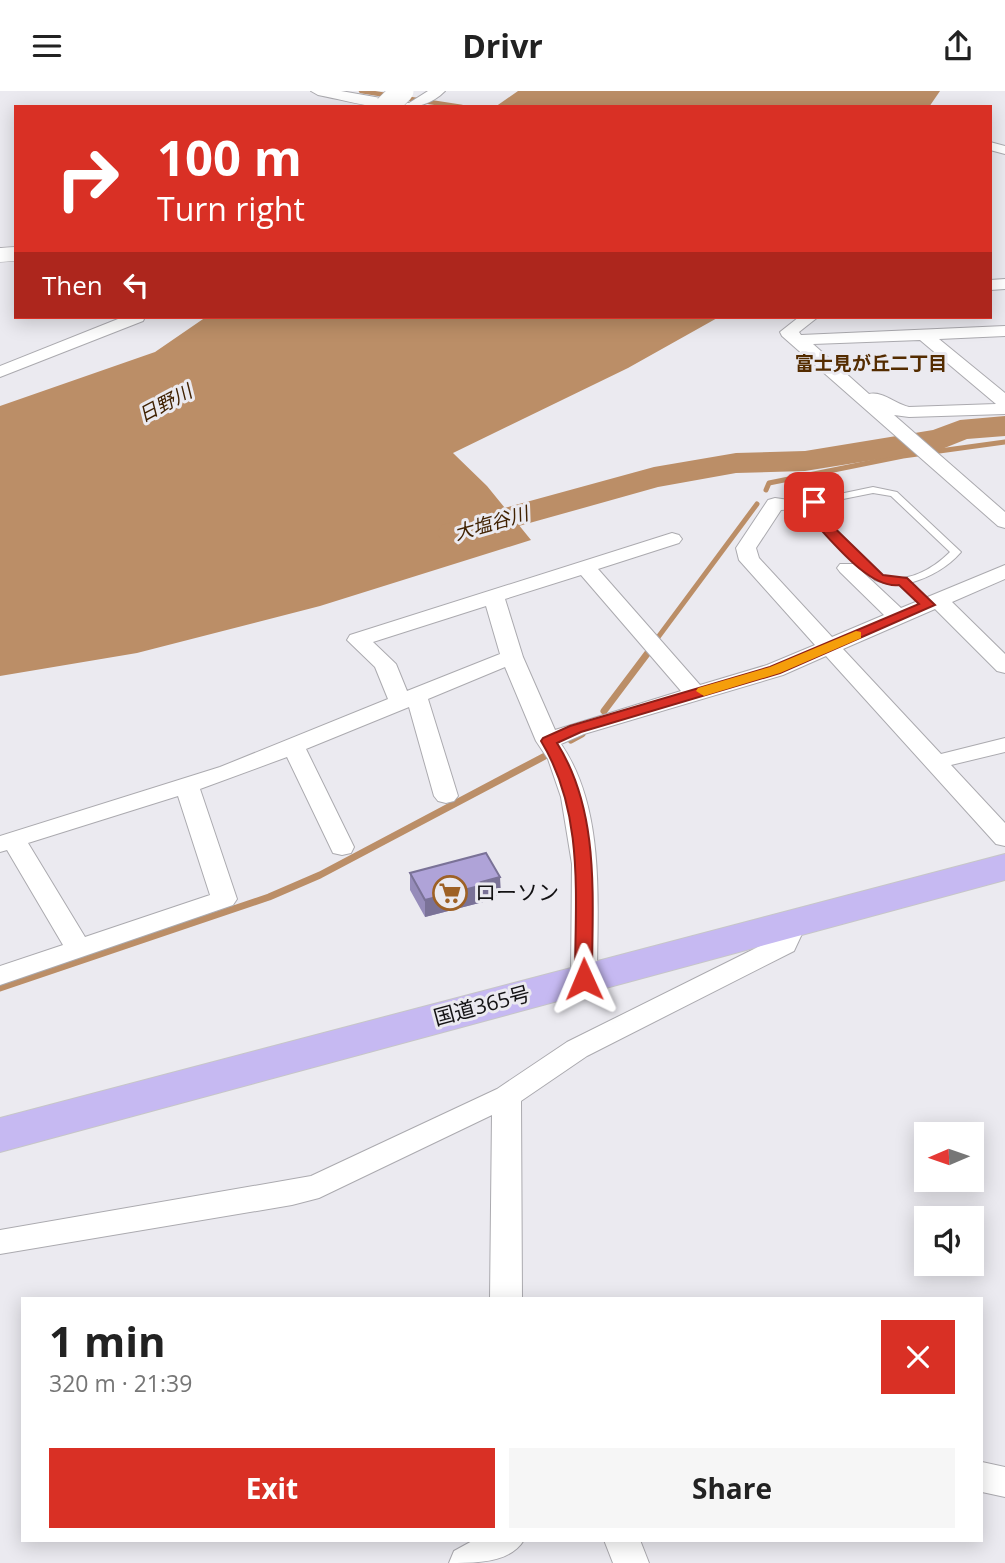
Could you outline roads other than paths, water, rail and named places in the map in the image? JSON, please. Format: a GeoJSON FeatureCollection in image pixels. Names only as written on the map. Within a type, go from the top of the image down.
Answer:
{"type":"FeatureCollection","features":[{"type":"Feature","properties":{"kind":"highway","name":"国道365号"},"geometry":{"type":"LineString","coordinates":[[0,1135],[1005,867]]}},
{"type":"Feature","properties":{"kind":"main road"},"geometry":{"type":"LineString","coordinates":[[388,105],[402,91]]}},
{"type":"Feature","properties":{"kind":"street"},"geometry":{"type":"LineString","coordinates":[[318,91],[399,105]]}},
{"type":"Feature","properties":{"kind":"street"},"geometry":{"type":"LineString","coordinates":[[414,105],[438,91]]}},
{"type":"Feature","properties":{"kind":"street"},"geometry":{"type":"LineString","coordinates":[[0,372],[132,319]]}},
{"type":"Feature","properties":{"kind":"street"},"geometry":{"type":"LineString","coordinates":[[807,319],[788,332],[1005,522]]}},
{"type":"Feature","properties":{"kind":"street"},"geometry":{"type":"LineString","coordinates":[[799,340],[1005,331]]}},
{"type":"Feature","properties":{"kind":"street"},"geometry":{"type":"LineString","coordinates":[[923,334],[1005,401]]}},
{"type":"Feature","properties":{"kind":"street"},"geometry":{"type":"LineString","coordinates":[[847,383],[870,393],[891,409],[900,411],[1005,408]]}},
{"type":"Feature","properties":{"kind":"street"},"geometry":{"type":"LineString","coordinates":[[789,505],[775,504],[745,553],[1005,838]]}},
{"type":"Feature","properties":{"kind":"street"},"geometry":{"type":"LineString","coordinates":[[446,796],[419,703],[406,699],[385,664],[358,640],[672,539]]}},
{"type":"Feature","properties":{"kind":"street"},"geometry":{"type":"LineString","coordinates":[[586,568],[696,694]]}},
{"type":"Feature","properties":{"kind":"street"},"geometry":{"type":"LineString","coordinates":[[846,568],[898,617]]}},
{"type":"Feature","properties":{"kind":"street"},"geometry":{"type":"LineString","coordinates":[[548,741],[576,729],[775,670],[1005,571]]}},
{"type":"Feature","properties":{"kind":"street"},"geometry":{"type":"LineString","coordinates":[[494,597],[512,657],[548,741],[559,759],[573,797],[584,853],[584,979]]}},
{"type":"Feature","properties":{"kind":"street"},"geometry":{"type":"LineString","coordinates":[[933,603],[1005,666]]}},
{"type":"Feature","properties":{"kind":"street"},"geometry":{"type":"LineString","coordinates":[[79,949],[7,842],[187,786],[512,657]]}},
{"type":"Feature","properties":{"kind":"street"},"geometry":{"type":"LineString","coordinates":[[937,762],[1005,745]]}},
{"type":"Feature","properties":{"kind":"street"},"geometry":{"type":"LineString","coordinates":[[290,746],[296,753],[342,847]]}},
{"type":"Feature","properties":{"kind":"street"},"geometry":{"type":"LineString","coordinates":[[0,976],[224,899],[187,786]]}},
{"type":"Feature","properties":{"kind":"street"},"geometry":{"type":"LineString","coordinates":[[0,1242],[319,1186],[431,1135],[507,1096],[576,1049],[785,945],[794,923]]}},
{"type":"Feature","properties":{"kind":"street"},"geometry":{"type":"LineString","coordinates":[[506,1297],[507,1096]]}},
{"type":"Feature","properties":{"kind":"street"},"geometry":{"type":"LineString","coordinates":[[983,1477],[1005,1482]]}},
{"type":"Feature","properties":{"kind":"street"},"geometry":{"type":"LineString","coordinates":[[467,1563],[503,1542]]}},
{"type":"Feature","properties":{"kind":"street"},"geometry":{"type":"LineString","coordinates":[[623,1542],[631,1563]]}},
{"type":"Feature","properties":{"kind":"lane"},"geometry":{"type":"LineString","coordinates":[[902,581],[922,575],[956,552],[891,492],[873,490],[811,504],[813,515],[878,578],[889,582],[902,581],[933,603]]}},
{"type":"Feature","properties":{"kind":"water"},"geometry":{"type":"Polygon","coordinates":[[[518,91],[940,91],[930,105],[498,105],[518,91]]]}},
{"type":"Feature","properties":{"kind":"water","name":"日野川"},"geometry":{"type":"Polygon","coordinates":[[[203,319],[715,319],[628,368],[453,453],[487,486],[531,540],[320,606],[137,653],[0,676],[0,406],[155,352],[203,319]]]}},
{"type":"Feature","properties":{"kind":"waterway"},"geometry":{"type":"LineString","coordinates":[[361,91],[392,96]]}},
{"type":"Feature","properties":{"kind":"waterway"},"geometry":{"type":"LineString","coordinates":[[404,98],[449,105]]}},
{"type":"Feature","properties":{"kind":"waterway","name":"大塩谷川"},"geometry":{"type":"LineString","coordinates":[[455,533],[654,477],[736,463],[805,461],[942,439],[960,430],[1005,426]]}},
{"type":"Feature","properties":{"kind":"waterway"},"geometry":{"type":"LineString","coordinates":[[766,490],[769,483],[903,456],[1005,442]]}},
{"type":"Feature","properties":{"kind":"waterway"},"geometry":{"type":"LineString","coordinates":[[656,640],[757,504]]}},
{"type":"Feature","properties":{"kind":"waterway"},"geometry":{"type":"LineString","coordinates":[[604,711],[650,650]]}},
{"type":"Feature","properties":{"kind":"waterway"},"geometry":{"type":"LineString","coordinates":[[571,740],[582,734]]}},
{"type":"Feature","properties":{"kind":"waterway"},"geometry":{"type":"LineString","coordinates":[[0,988],[269,897],[320,875],[545,756]]}},
{"type":"Feature","properties":{"kind":"place","name":"ローソン"},"geometry":{"type":"Point","coordinates":[450,893]}},
{"type":"Feature","properties":{"kind":"district","name":"富士見が丘二丁目"},"geometry":{"type":"Point","coordinates":[871,363]}}]}
